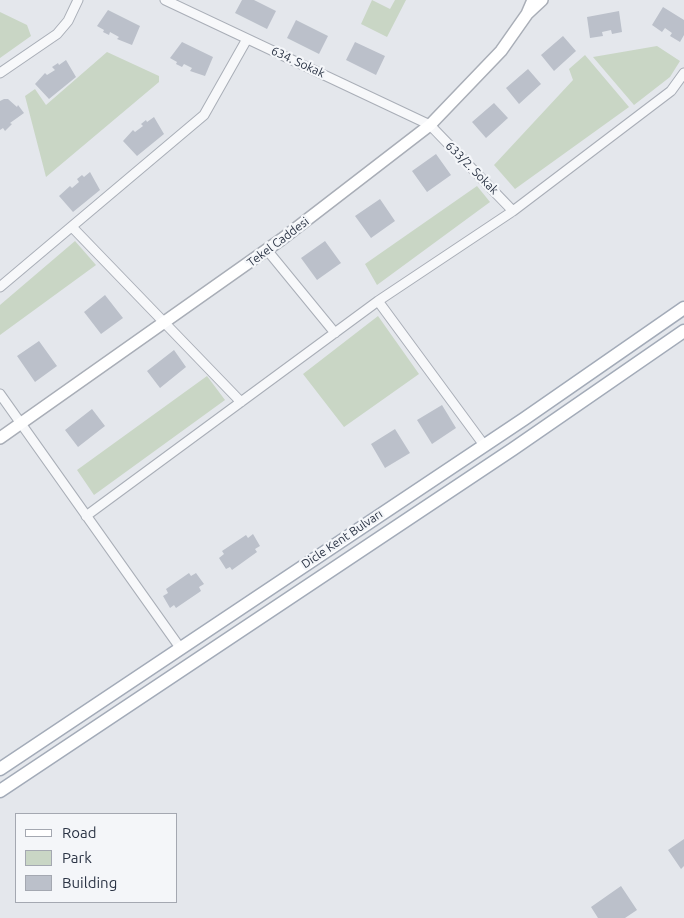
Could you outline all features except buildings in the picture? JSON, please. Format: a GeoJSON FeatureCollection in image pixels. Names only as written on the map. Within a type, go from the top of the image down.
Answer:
{"type":"FeatureCollection","features":[{"type":"Feature","properties":{"kind":"main road","name":"Dicle Kent Bulvarı"},"geometry":{"type":"LineString","coordinates":[[0,769],[484,445],[684,308]]}},
{"type":"Feature","properties":{"kind":"main road","name":"Dicle Kent Bulvarı"},"geometry":{"type":"LineString","coordinates":[[0,791],[513,449],[684,331]]}},
{"type":"Feature","properties":{"kind":"street"},"geometry":{"type":"LineString","coordinates":[[0,73],[57,34],[68,21],[78,0]]}},
{"type":"Feature","properties":{"kind":"street","name":"634. Sokak"},"geometry":{"type":"LineString","coordinates":[[165,0],[430,125]]}},
{"type":"Feature","properties":{"kind":"street"},"geometry":{"type":"LineString","coordinates":[[527,14],[534,0]]}},
{"type":"Feature","properties":{"kind":"street"},"geometry":{"type":"LineString","coordinates":[[527,14],[542,0]]}},
{"type":"Feature","properties":{"kind":"street","name":"Tekel Caddesi"},"geometry":{"type":"LineString","coordinates":[[0,438],[267,250],[430,125],[501,50],[527,14]]}},
{"type":"Feature","properties":{"kind":"street"},"geometry":{"type":"LineString","coordinates":[[0,288],[204,115],[247,39]]}},
{"type":"Feature","properties":{"kind":"street"},"geometry":{"type":"LineString","coordinates":[[86,516],[378,301],[513,211],[671,91],[684,73]]}},
{"type":"Feature","properties":{"kind":"street","name":"633/2. Sokak"},"geometry":{"type":"LineString","coordinates":[[430,125],[513,211]]}},
{"type":"Feature","properties":{"kind":"street"},"geometry":{"type":"LineString","coordinates":[[72,227],[242,402]]}},
{"type":"Feature","properties":{"kind":"street"},"geometry":{"type":"LineString","coordinates":[[267,250],[335,333]]}},
{"type":"Feature","properties":{"kind":"street"},"geometry":{"type":"LineString","coordinates":[[378,301],[484,445]]}},
{"type":"Feature","properties":{"kind":"street"},"geometry":{"type":"LineString","coordinates":[[0,394],[181,649]]}},
{"type":"Feature","properties":{"kind":"green space"},"geometry":{"type":"Polygon","coordinates":[[[372,0],[390,9],[395,0],[406,0],[387,37],[361,24],[372,0]]]}},
{"type":"Feature","properties":{"kind":"green space"},"geometry":{"type":"Polygon","coordinates":[[[0,12],[27,25],[31,36],[0,58],[0,12]]]}},
{"type":"Feature","properties":{"kind":"green space"},"geometry":{"type":"Polygon","coordinates":[[[657,46],[680,61],[670,77],[634,105],[593,57],[657,46]]]}},
{"type":"Feature","properties":{"kind":"green space"},"geometry":{"type":"Polygon","coordinates":[[[107,52],[159,76],[159,82],[46,177],[25,96],[35,89],[46,105],[107,52]]]}},
{"type":"Feature","properties":{"kind":"green space"},"geometry":{"type":"Polygon","coordinates":[[[585,55],[629,107],[515,189],[494,165],[573,80],[569,69],[585,55]]]}},
{"type":"Feature","properties":{"kind":"green space"},"geometry":{"type":"Polygon","coordinates":[[[477,186],[490,202],[377,285],[365,264],[477,186]]]}},
{"type":"Feature","properties":{"kind":"green space"},"geometry":{"type":"Polygon","coordinates":[[[75,241],[96,265],[0,335],[0,305],[75,241]]]}},
{"type":"Feature","properties":{"kind":"green space"},"geometry":{"type":"Polygon","coordinates":[[[378,316],[419,374],[344,427],[303,374],[378,316]]]}},
{"type":"Feature","properties":{"kind":"green space"},"geometry":{"type":"Polygon","coordinates":[[[207,376],[225,400],[94,495],[77,470],[207,376]]]}}]}
